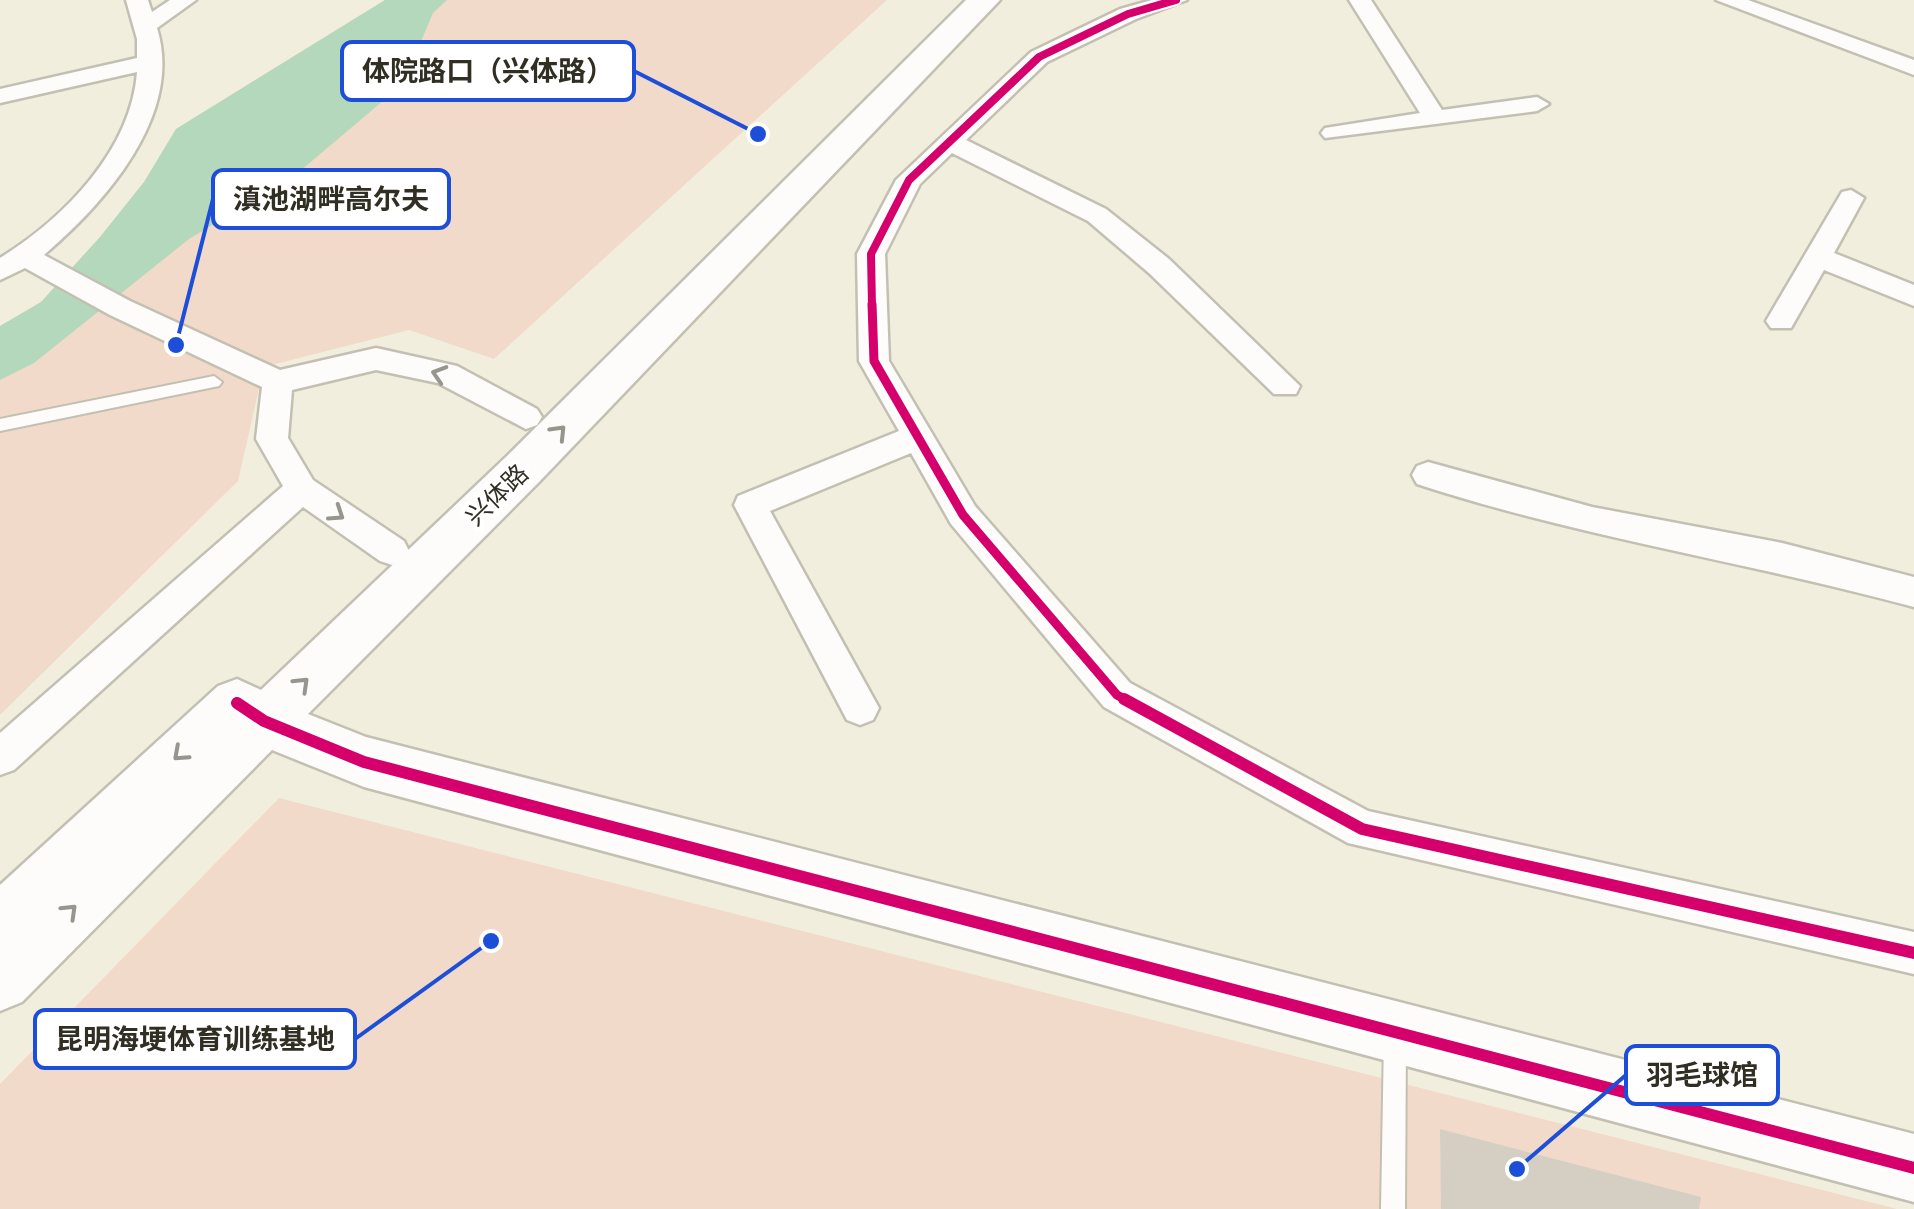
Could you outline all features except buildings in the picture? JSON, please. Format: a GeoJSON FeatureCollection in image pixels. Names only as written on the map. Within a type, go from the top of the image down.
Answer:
{"type":"FeatureCollection","features":[{"type":"Feature","properties":{"kind":"street"},"geometry":{"type":"LineString","coordinates":[[0,272],[31,262],[108,173],[145,102],[147,63],[142,12],[186,0]]}},
{"type":"Feature","properties":{"kind":"street","name":"兴体路"},"geometry":{"type":"LineString","coordinates":[[0,980],[251,712],[392,552],[950,0]]}},
{"type":"Feature","properties":{"kind":"street","name":"兴体路"},"geometry":{"type":"LineString","coordinates":[[0,925],[251,712],[523,469],[984,0]]}},
{"type":"Feature","properties":{"kind":"street"},"geometry":{"type":"LineString","coordinates":[[1176,0],[1128,14],[1038,56],[910,180],[870,254],[874,361],[963,515],[1117,695],[1362,829],[1914,953]]}},
{"type":"Feature","properties":{"kind":"street"},"geometry":{"type":"LineString","coordinates":[[1360,0],[1435,118]]}},
{"type":"Feature","properties":{"kind":"street"},"geometry":{"type":"LineString","coordinates":[[1727,0],[1914,68]]}},
{"type":"Feature","properties":{"kind":"street"},"geometry":{"type":"LineString","coordinates":[[0,96],[147,63]]}},
{"type":"Feature","properties":{"kind":"street"},"geometry":{"type":"LineString","coordinates":[[1334,133],[1536,104]]}},
{"type":"Feature","properties":{"kind":"street"},"geometry":{"type":"LineString","coordinates":[[949,142],[1097,215],[1159,266],[1285,386]]}},
{"type":"Feature","properties":{"kind":"street"},"geometry":{"type":"LineString","coordinates":[[1781,322],[1851,198]]}},
{"type":"Feature","properties":{"kind":"street"},"geometry":{"type":"LineString","coordinates":[[1816,256],[1914,296]]}},
{"type":"Feature","properties":{"kind":"street"},"geometry":{"type":"LineString","coordinates":[[31,262],[278,382],[376,360],[446,374],[526,418]]}},
{"type":"Feature","properties":{"kind":"street"},"geometry":{"type":"LineString","coordinates":[[278,382],[272,439],[300,489],[392,552]]}},
{"type":"Feature","properties":{"kind":"street"},"geometry":{"type":"LineString","coordinates":[[860,708],[750,506],[917,436]]}},
{"type":"Feature","properties":{"kind":"street"},"geometry":{"type":"LineString","coordinates":[[1428,475],[1592,520],[1782,557],[1914,592]]}},
{"type":"Feature","properties":{"kind":"street"},"geometry":{"type":"LineString","coordinates":[[0,757],[300,489]]}},
{"type":"Feature","properties":{"kind":"street"},"geometry":{"type":"LineString","coordinates":[[251,712],[383,768],[1914,1168]]}},
{"type":"Feature","properties":{"kind":"lane"},"geometry":{"type":"LineString","coordinates":[[0,425],[214,382]]}},
{"type":"Feature","properties":{"kind":"lane"},"geometry":{"type":"LineString","coordinates":[[1394,1209],[1395,1033]]}},
{"type":"Feature","properties":{"kind":"shaded area"},"geometry":{"type":"Polygon","coordinates":[[[385,0],[887,0],[494,359],[409,330],[264,367],[238,481],[0,715],[0,326],[41,302],[100,237],[144,182],[176,129],[385,0]]]}},
{"type":"Feature","properties":{"kind":"shaded area"},"geometry":{"type":"Polygon","coordinates":[[[385,0],[447,0],[433,13],[403,84],[293,177],[189,239],[34,363],[0,380],[0,326],[41,302],[100,237],[144,182],[176,129],[385,0]]]}},
{"type":"Feature","properties":{"kind":"shaded area"},"geometry":{"type":"Polygon","coordinates":[[[279,798],[1897,1209],[0,1209],[0,1084],[279,798]]]}},
{"type":"Feature","properties":{"kind":"cycle path"},"geometry":{"type":"LineString","coordinates":[[1176,0],[1128,14],[1039,57],[909,180],[871,254],[874,361],[963,515],[1117,695],[1362,829],[1914,953]]}},
{"type":"Feature","properties":{"kind":"cycle path"},"geometry":{"type":"LineString","coordinates":[[237,703],[264,721],[364,762],[1914,1168]]}},
{"type":"Feature","properties":{"kind":"place","name":"体院路口（兴体路）"},"geometry":{"type":"Point","coordinates":[758,134]}},
{"type":"Feature","properties":{"kind":"place","name":"滇池湖畔高尔夫"},"geometry":{"type":"Point","coordinates":[176,345]}},
{"type":"Feature","properties":{"kind":"place","name":"昆明海埂体育训练基地"},"geometry":{"type":"Point","coordinates":[491,941]}},
{"type":"Feature","properties":{"kind":"place","name":"羽毛球馆"},"geometry":{"type":"Point","coordinates":[1517,1169]}}]}
